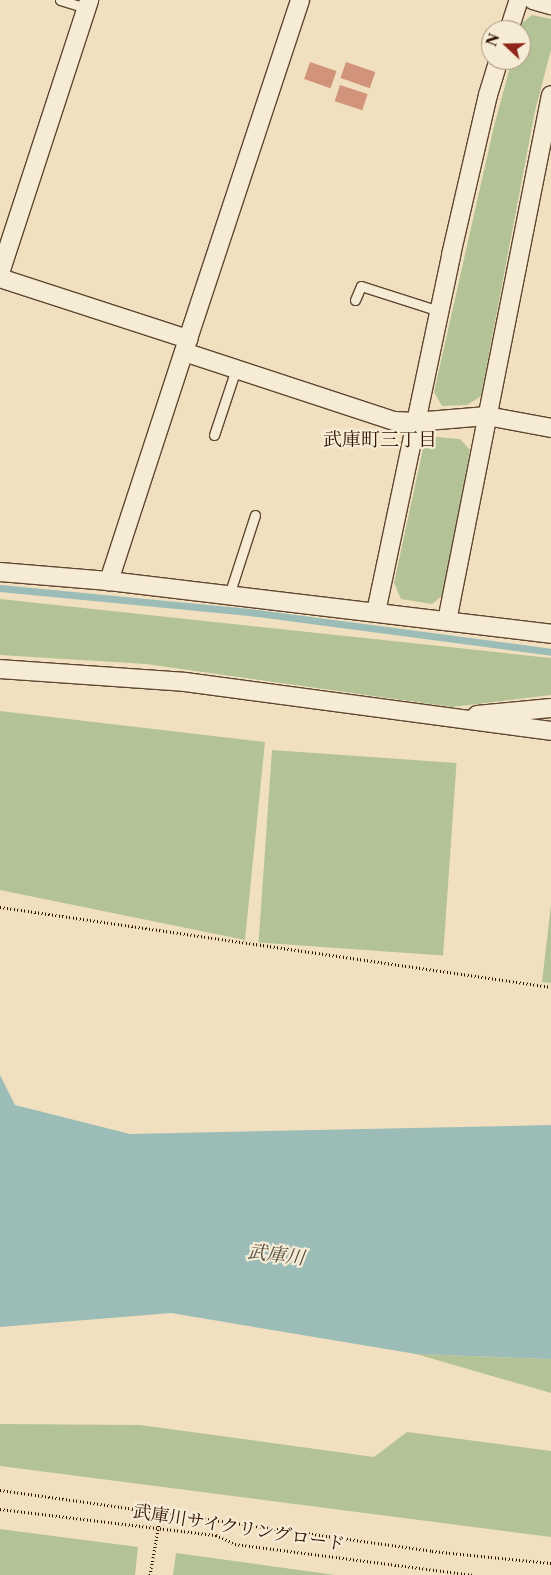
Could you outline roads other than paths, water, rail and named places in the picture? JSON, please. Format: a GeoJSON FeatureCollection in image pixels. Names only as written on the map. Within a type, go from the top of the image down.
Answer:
{"type":"FeatureCollection","features":[{"type":"Feature","properties":{"kind":"street"},"geometry":{"type":"LineString","coordinates":[[110,581],[300,0]]}},
{"type":"Feature","properties":{"kind":"street"},"geometry":{"type":"LineString","coordinates":[[512,20],[519,0]]}},
{"type":"Feature","properties":{"kind":"street"},"geometry":{"type":"LineString","coordinates":[[533,0],[551,5]]}},
{"type":"Feature","properties":{"kind":"street"},"geometry":{"type":"LineString","coordinates":[[0,273],[88,4]]}},
{"type":"Feature","properties":{"kind":"street"},"geometry":{"type":"LineString","coordinates":[[376,612],[439,311],[488,95],[496,70]]}},
{"type":"Feature","properties":{"kind":"street"},"geometry":{"type":"LineString","coordinates":[[447,621],[551,95]]}},
{"type":"Feature","properties":{"kind":"street"},"geometry":{"type":"LineString","coordinates":[[0,278],[186,345],[236,369],[394,421],[415,422],[487,416],[551,428]]}},
{"type":"Feature","properties":{"kind":"street"},"geometry":{"type":"LineString","coordinates":[[0,572],[110,581],[229,594],[551,634]]}},
{"type":"Feature","properties":{"kind":"street"},"geometry":{"type":"LineString","coordinates":[[0,669],[185,682],[551,731]]}},
{"type":"Feature","properties":{"kind":"street"},"geometry":{"type":"LineString","coordinates":[[453,718],[551,708]]}},
{"type":"Feature","properties":{"kind":"lane"},"geometry":{"type":"LineString","coordinates":[[60,0],[88,4]]}},
{"type":"Feature","properties":{"kind":"lane"},"geometry":{"type":"LineString","coordinates":[[355,300],[361,286],[439,311]]}},
{"type":"Feature","properties":{"kind":"lane"},"geometry":{"type":"LineString","coordinates":[[214,435],[236,369]]}},
{"type":"Feature","properties":{"kind":"lane"},"geometry":{"type":"LineString","coordinates":[[229,594],[255,515]]}},
{"type":"Feature","properties":{"kind":"water","name":"武庫川"},"geometry":{"type":"Polygon","coordinates":[[[0,1075],[15,1105],[130,1134],[551,1125],[551,1359],[416,1354],[171,1313],[0,1327],[0,1075]]]}},
{"type":"Feature","properties":{"kind":"waterway"},"geometry":{"type":"LineString","coordinates":[[0,588],[249,612],[551,652]]}},
{"type":"Feature","properties":{"kind":"district","name":"武庫町三丁目"},"geometry":{"type":"Point","coordinates":[380,440]}}]}
